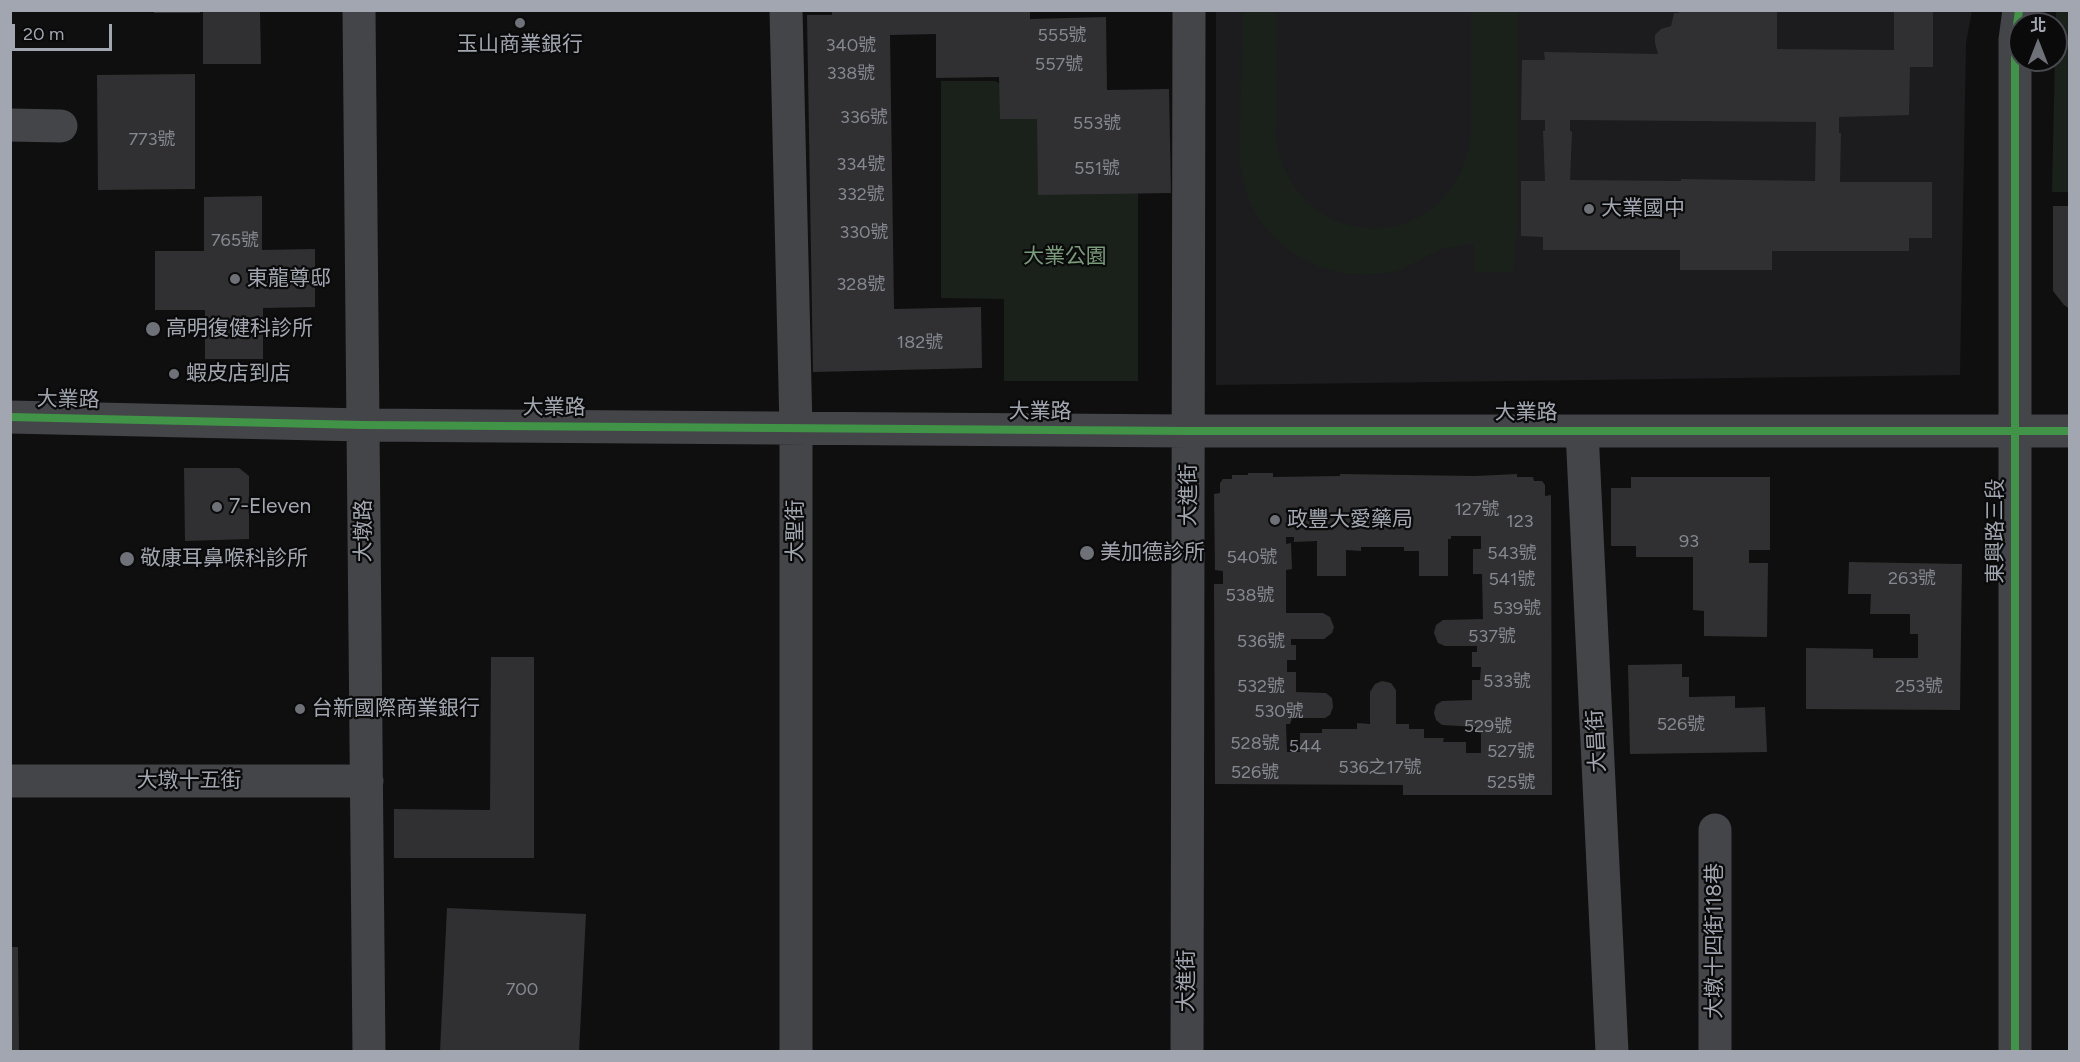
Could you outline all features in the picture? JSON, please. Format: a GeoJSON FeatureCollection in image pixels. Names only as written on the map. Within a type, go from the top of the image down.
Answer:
{"type":"FeatureCollection","features":[{"type":"Feature","properties":{"kind":"street","name":"大墩路"},"geometry":{"type":"LineString","coordinates":[[359,10],[369,1052]]}},
{"type":"Feature","properties":{"kind":"street","name":"大聖街"},"geometry":{"type":"LineString","coordinates":[[786,10],[796,428],[796,1052]]}},
{"type":"Feature","properties":{"kind":"street","name":"大進街"},"geometry":{"type":"LineString","coordinates":[[1187,1052],[1189,10]]}},
{"type":"Feature","properties":{"kind":"street","name":"東興路三段"},"geometry":{"type":"LineString","coordinates":[[2015,1052],[2015,40],[2019,10]]}},
{"type":"Feature","properties":{"kind":"street"},"geometry":{"type":"LineString","coordinates":[[10,125],[61,126]]}},
{"type":"Feature","properties":{"kind":"street","name":"大業路"},"geometry":{"type":"LineString","coordinates":[[10,417],[363,425],[1189,431],[2070,431]]}},
{"type":"Feature","properties":{"kind":"street","name":"大昌街"},"geometry":{"type":"LineString","coordinates":[[1582,431],[1612,1052]]}},
{"type":"Feature","properties":{"kind":"street","name":"大墩十五街"},"geometry":{"type":"LineString","coordinates":[[10,781],[366,782]]}},
{"type":"Feature","properties":{"kind":"street","name":"大墩十四街118巷"},"geometry":{"type":"LineString","coordinates":[[1715,830],[1715,1052]]}},
{"type":"Feature","properties":{"kind":"shaded area","name":"大業國中"},"geometry":{"type":"Polygon","coordinates":[[[1216,11],[1972,11],[1966,43],[1960,375],[1216,385],[1216,11]]]}},
{"type":"Feature","properties":{"kind":"green space"},"geometry":{"type":"Polygon","coordinates":[[[1243,11],[1277,11],[1276,141],[1290,180],[1314,208],[1344,224],[1377,228],[1410,221],[1438,203],[1460,173],[1471,132],[1471,11],[1518,11],[1518,218],[1513,273],[1474,272],[1474,243],[1438,251],[1392,272],[1371,275],[1330,270],[1311,263],[1293,253],[1277,240],[1263,225],[1249,201],[1239,159],[1243,11]]]}},
{"type":"Feature","properties":{"kind":"green space"},"geometry":{"type":"Polygon","coordinates":[[[2069,11],[2069,192],[2052,192],[2055,72],[2068,72],[2068,12],[2056,12],[2069,11]]]}},
{"type":"Feature","properties":{"kind":"green space","name":"大業公園"},"geometry":{"type":"Polygon","coordinates":[[[941,81],[995,81],[1068,119],[1138,186],[1138,381],[1004,381],[1004,299],[941,298],[941,81]]]}},
{"type":"Feature","properties":{"kind":"building"},"geometry":{"type":"Polygon","coordinates":[[[154,10],[200,10],[200,13],[154,13],[154,10]]]}},
{"type":"Feature","properties":{"kind":"building"},"geometry":{"type":"Polygon","coordinates":[[[203,10],[260,10],[261,64],[203,64],[203,10]]]}},
{"type":"Feature","properties":{"kind":"building"},"geometry":{"type":"Polygon","coordinates":[[[832,10],[1030,10],[1030,19],[1106,17],[1107,90],[1169,89],[1171,193],[1038,195],[1037,119],[1000,119],[999,77],[936,78],[936,34],[890,35],[894,309],[981,307],[982,368],[813,372],[807,15],[832,15],[832,10]]]}},
{"type":"Feature","properties":{"kind":"building"},"geometry":{"type":"Polygon","coordinates":[[[1679,10],[1777,10],[1777,49],[1894,50],[1894,10],[1933,10],[1933,67],[1910,67],[1909,115],[1839,117],[1840,182],[1932,182],[1932,238],[1909,238],[1909,251],[1772,251],[1772,270],[1680,270],[1680,250],[1543,250],[1543,237],[1521,236],[1521,181],[1545,181],[1543,131],[1545,131],[1545,120],[1521,120],[1522,60],[1545,60],[1544,52],[1658,54],[1655,35],[1661,29],[1671,26],[1674,13],[1679,13],[1679,10]],[[1570,120],[1570,131],[1572,132],[1570,180],[1815,181],[1816,122],[1570,120]]]}},
{"type":"Feature","properties":{"kind":"building"},"geometry":{"type":"Polygon","coordinates":[[[195,74],[195,189],[98,190],[97,75],[195,74]]]}},
{"type":"Feature","properties":{"kind":"building","name":"東龍尊邸"},"geometry":{"type":"Polygon","coordinates":[[[262,196],[262,250],[315,249],[315,307],[263,308],[263,359],[205,359],[205,310],[155,310],[155,251],[204,251],[204,197],[262,196]]]}},
{"type":"Feature","properties":{"kind":"building"},"geometry":{"type":"Polygon","coordinates":[[[2053,206],[2070,206],[2070,309],[2053,291],[2053,206]]]}},
{"type":"Feature","properties":{"kind":"building","name":"7-Eleven"},"geometry":{"type":"Polygon","coordinates":[[[184,468],[239,468],[249,476],[249,539],[185,541],[184,468]]]}},
{"type":"Feature","properties":{"kind":"building"},"geometry":{"type":"Polygon","coordinates":[[[1248,473],[1273,473],[1273,477],[1340,476],[1340,474],[1475,476],[1517,474],[1517,477],[1533,477],[1534,481],[1542,481],[1545,485],[1545,496],[1551,495],[1552,795],[1403,795],[1403,785],[1215,784],[1214,584],[1223,584],[1223,571],[1215,570],[1214,494],[1220,493],[1220,483],[1223,479],[1232,479],[1232,475],[1248,475],[1248,473]],[[1451,536],[1451,539],[1448,539],[1448,576],[1419,576],[1419,551],[1404,551],[1404,547],[1361,547],[1361,551],[1346,550],[1346,576],[1317,576],[1317,541],[1294,542],[1294,537],[1286,537],[1286,544],[1291,543],[1292,569],[1286,570],[1286,613],[1323,613],[1330,617],[1334,627],[1332,633],[1324,639],[1291,639],[1291,645],[1296,645],[1296,660],[1287,660],[1287,672],[1296,672],[1296,692],[1326,693],[1332,698],[1333,707],[1330,715],[1325,718],[1292,718],[1290,724],[1286,724],[1287,752],[1300,752],[1300,733],[1322,733],[1322,729],[1357,729],[1357,723],[1370,724],[1370,692],[1375,684],[1382,681],[1391,683],[1396,690],[1396,724],[1409,724],[1409,729],[1424,729],[1424,738],[1444,738],[1443,742],[1466,742],[1466,753],[1481,753],[1481,733],[1477,732],[1476,727],[1442,725],[1436,720],[1434,713],[1436,705],[1442,701],[1472,700],[1472,680],[1480,680],[1481,667],[1472,667],[1472,652],[1477,652],[1477,646],[1445,646],[1438,643],[1434,633],[1436,625],[1443,620],[1483,619],[1482,574],[1473,574],[1473,549],[1481,549],[1481,536],[1451,536]]]}},
{"type":"Feature","properties":{"kind":"building"},"geometry":{"type":"Polygon","coordinates":[[[1631,477],[1770,477],[1770,550],[1749,550],[1749,563],[1768,563],[1767,637],[1704,636],[1704,611],[1693,610],[1693,557],[1636,557],[1636,546],[1611,546],[1611,488],[1631,488],[1631,477]]]}},
{"type":"Feature","properties":{"kind":"building"},"geometry":{"type":"Polygon","coordinates":[[[1849,562],[1962,564],[1960,710],[1806,709],[1806,648],[1873,649],[1873,658],[1918,658],[1918,634],[1910,634],[1910,614],[1870,614],[1871,594],[1848,594],[1849,562]]]}},
{"type":"Feature","properties":{"kind":"building"},"geometry":{"type":"Polygon","coordinates":[[[491,657],[534,657],[534,858],[394,858],[394,809],[490,810],[491,657]]]}},
{"type":"Feature","properties":{"kind":"building"},"geometry":{"type":"Polygon","coordinates":[[[1682,664],[1682,677],[1689,677],[1689,697],[1735,696],[1735,708],[1765,707],[1767,752],[1630,754],[1628,665],[1682,664]]]}},
{"type":"Feature","properties":{"kind":"building"},"geometry":{"type":"Polygon","coordinates":[[[447,908],[586,914],[579,1052],[440,1052],[447,908]]]}},
{"type":"Feature","properties":{"kind":"building"},"geometry":{"type":"Polygon","coordinates":[[[10,947],[18,947],[19,1052],[10,1052],[10,947]]]}},
{"type":"Feature","properties":{"kind":"cycle path"},"geometry":{"type":"LineString","coordinates":[[2015,1052],[2015,40],[2019,10]]}},
{"type":"Feature","properties":{"kind":"cycle path"},"geometry":{"type":"LineString","coordinates":[[10,417],[363,425],[1189,431],[2070,431]]}},
{"type":"Feature","properties":{"kind":"place","name":"玉山商業銀行"},"geometry":{"type":"Point","coordinates":[520,23]}},
{"type":"Feature","properties":{"kind":"place","name":"大業國中"},"geometry":{"type":"Point","coordinates":[1589,209]}},
{"type":"Feature","properties":{"kind":"place","name":"東龍尊邸"},"geometry":{"type":"Point","coordinates":[235,279]}},
{"type":"Feature","properties":{"kind":"place","name":"高明復健科診所"},"geometry":{"type":"Point","coordinates":[153,329]}},
{"type":"Feature","properties":{"kind":"place","name":"蝦皮店到店"},"geometry":{"type":"Point","coordinates":[174,374]}},
{"type":"Feature","properties":{"kind":"place","name":"7-Eleven"},"geometry":{"type":"Point","coordinates":[217,507]}},
{"type":"Feature","properties":{"kind":"place","name":"政豐大愛藥局"},"geometry":{"type":"Point","coordinates":[1275,520]}},
{"type":"Feature","properties":{"kind":"place","name":"美加德診所"},"geometry":{"type":"Point","coordinates":[1087,553]}},
{"type":"Feature","properties":{"kind":"place","name":"敬康耳鼻喉科診所"},"geometry":{"type":"Point","coordinates":[127,559]}},
{"type":"Feature","properties":{"kind":"place","name":"台新國際商業銀行"},"geometry":{"type":"Point","coordinates":[300,709]}}]}
